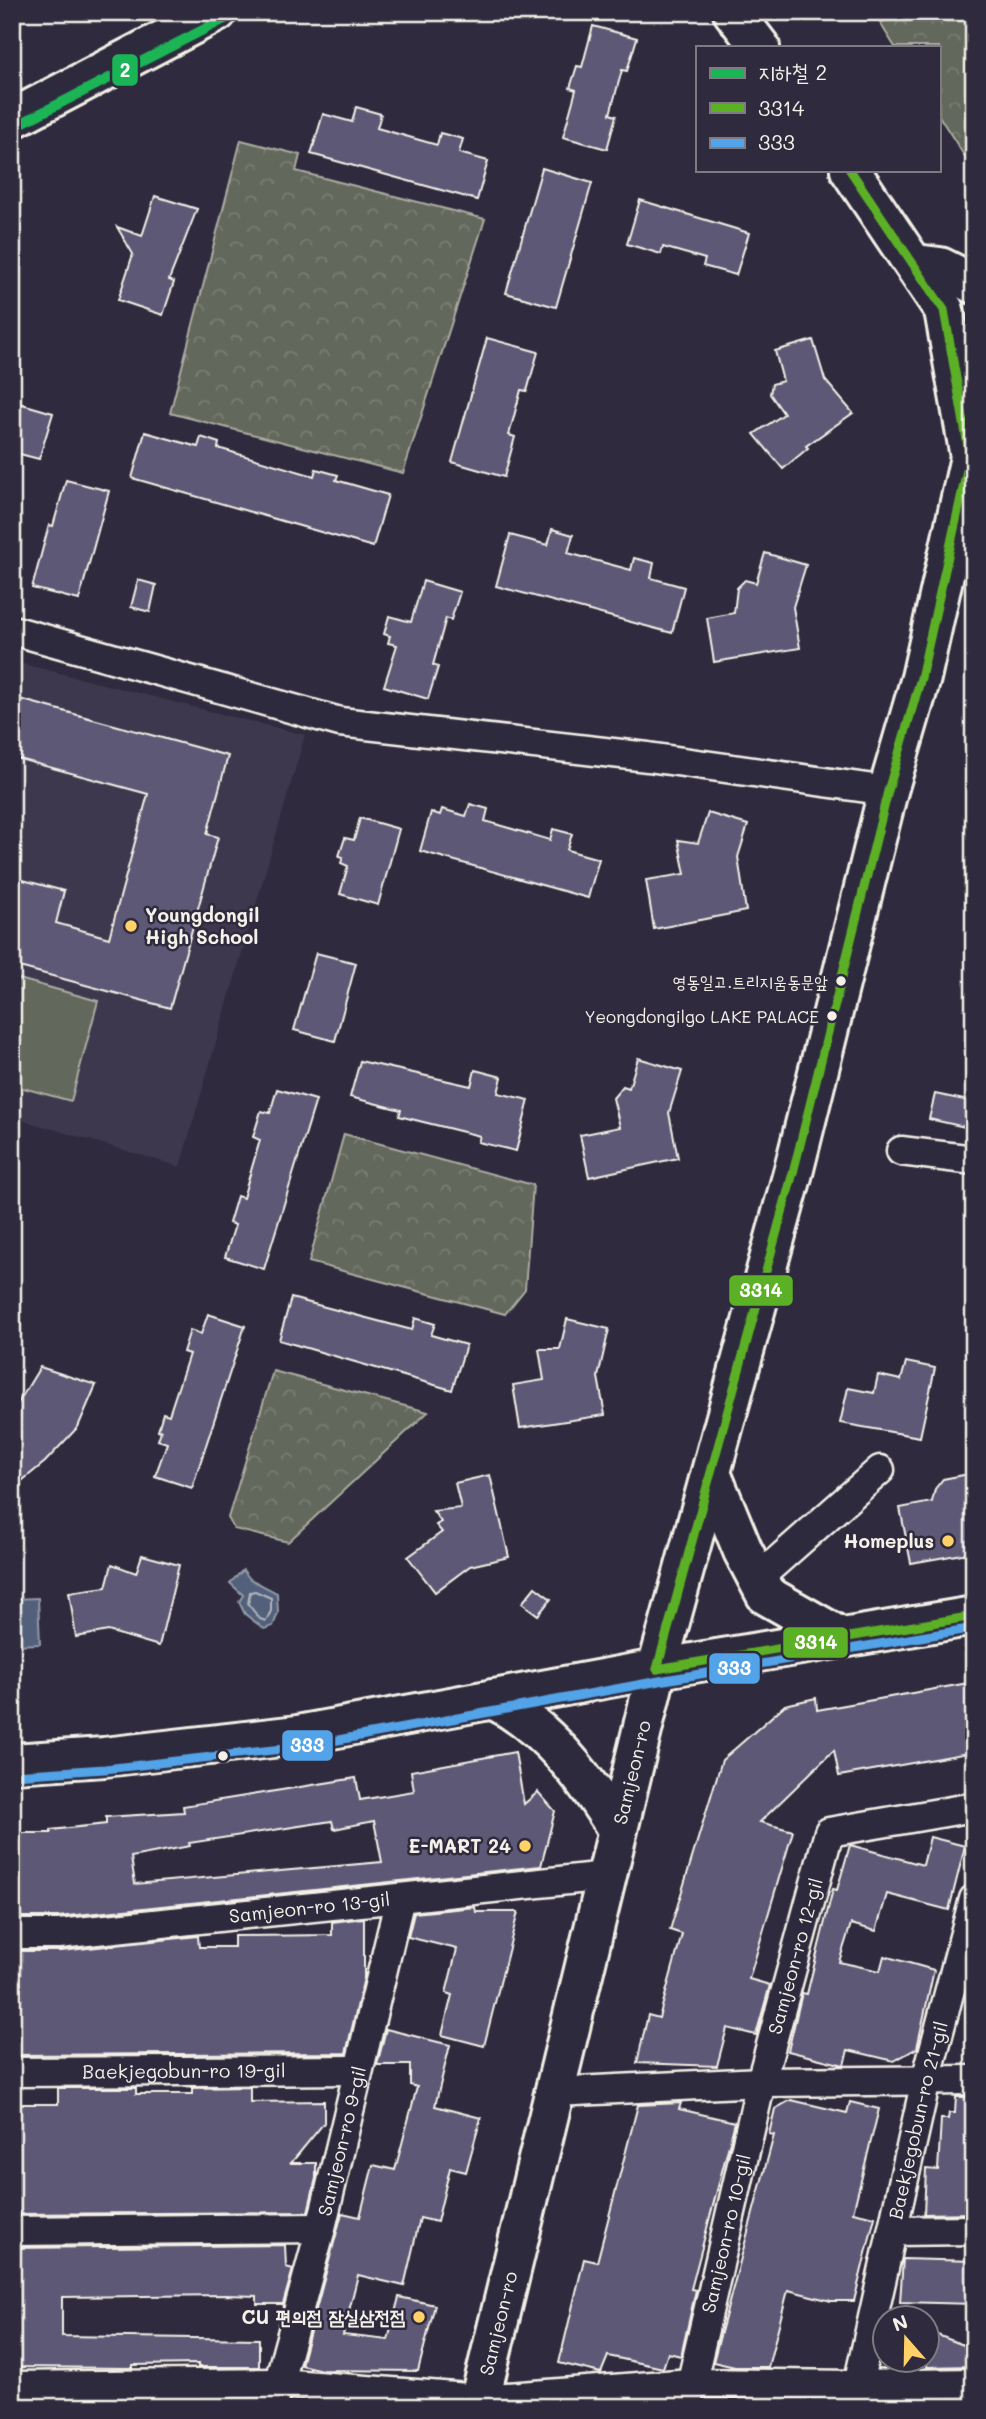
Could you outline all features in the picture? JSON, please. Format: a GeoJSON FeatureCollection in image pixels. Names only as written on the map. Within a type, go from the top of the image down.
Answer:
{"type":"FeatureCollection","features":[{"type":"Feature","properties":{"kind":"main road"},"geometry":{"type":"LineString","coordinates":[[12,118],[217,12]]}},
{"type":"Feature","properties":{"kind":"main road"},"geometry":{"type":"LineString","coordinates":[[733,12],[759,46]]}},
{"type":"Feature","properties":{"kind":"main road","name":"Samjeon-ro"},"geometry":{"type":"LineString","coordinates":[[479,2403],[657,1669],[794,1169],[888,790],[921,678],[970,457],[961,323],[944,310],[916,264],[851,172]]}},
{"type":"Feature","properties":{"kind":"main road"},"geometry":{"type":"LineString","coordinates":[[916,264],[940,267],[974,285]]}},
{"type":"Feature","properties":{"kind":"main road"},"geometry":{"type":"LineString","coordinates":[[942,583],[974,554]]}},
{"type":"Feature","properties":{"kind":"main road"},"geometry":{"type":"LineString","coordinates":[[711,1473],[743,1551],[766,1595],[842,1639]]}},
{"type":"Feature","properties":{"kind":"main road"},"geometry":{"type":"LineString","coordinates":[[12,1763],[104,1757],[298,1735],[657,1669],[974,1616]]}},
{"type":"Feature","properties":{"kind":"main road"},"geometry":{"type":"LineString","coordinates":[[493,1699],[521,1714],[562,1751],[594,1791],[617,1829]]}},
{"type":"Feature","properties":{"kind":"street"},"geometry":{"type":"LineString","coordinates":[[12,630],[340,722],[648,757],[888,790]]}},
{"type":"Feature","properties":{"kind":"street"},"geometry":{"type":"LineString","coordinates":[[901,1151],[974,1160]]}},
{"type":"Feature","properties":{"kind":"street"},"geometry":{"type":"LineString","coordinates":[[766,1572],[880,1470]]}},
{"type":"Feature","properties":{"kind":"street","name":"Samjeon-ro 12-gil"},"geometry":{"type":"LineString","coordinates":[[761,2082],[830,1832],[974,1807]]}},
{"type":"Feature","properties":{"kind":"street","name":"Samjeon-ro 13-gil"},"geometry":{"type":"LineString","coordinates":[[12,1934],[59,1934],[606,1877]]}},
{"type":"Feature","properties":{"kind":"street","name":"Samjeon-ro 9-gil"},"geometry":{"type":"LineString","coordinates":[[275,2395],[321,2228],[356,2070],[400,1898]]}},
{"type":"Feature","properties":{"kind":"street","name":"Baekjegobun-ro 21-gil"},"geometry":{"type":"LineString","coordinates":[[855,2396],[926,2080],[970,1929],[974,1899]]}},
{"type":"Feature","properties":{"kind":"street","name":"Baekjegobun-ro 19-gil"},"geometry":{"type":"LineString","coordinates":[[12,2073],[356,2070]]}},
{"type":"Feature","properties":{"kind":"street"},"geometry":{"type":"LineString","coordinates":[[555,2092],[761,2082],[974,2080]]}},
{"type":"Feature","properties":{"kind":"street","name":"Samjeon-ro 10-gil"},"geometry":{"type":"LineString","coordinates":[[688,2395],[761,2082]]}},
{"type":"Feature","properties":{"kind":"street"},"geometry":{"type":"LineString","coordinates":[[12,2231],[321,2228]]}},
{"type":"Feature","properties":{"kind":"street","name":"Baekjegobun-ro 21-gil"},"geometry":{"type":"LineString","coordinates":[[893,2231],[974,2230]]}},
{"type":"Feature","properties":{"kind":"street"},"geometry":{"type":"LineString","coordinates":[[12,2386],[479,2403],[688,2395],[855,2396],[974,2383]]}},
{"type":"Feature","properties":{"kind":"shaded area","name":"Youngdongil High School"},"geometry":{"type":"Polygon","coordinates":[[[12,661],[305,735],[180,1167],[12,1117],[12,661]]]}},
{"type":"Feature","properties":{"kind":"green space"},"geometry":{"type":"Polygon","coordinates":[[[904,12],[974,12],[974,171],[940,118],[940,46],[894,46],[880,23],[904,12]]]}},
{"type":"Feature","properties":{"kind":"green space"},"geometry":{"type":"Polygon","coordinates":[[[241,140],[300,155],[296,171],[485,219],[403,473],[170,413],[241,140]]]}},
{"type":"Feature","properties":{"kind":"green space"},"geometry":{"type":"Polygon","coordinates":[[[12,977],[98,1001],[71,1101],[12,1085],[12,977]]]}},
{"type":"Feature","properties":{"kind":"green space"},"geometry":{"type":"Polygon","coordinates":[[[344,1134],[533,1185],[525,1289],[505,1314],[309,1262],[344,1134]]]}},
{"type":"Feature","properties":{"kind":"green space"},"geometry":{"type":"Polygon","coordinates":[[[273,1371],[428,1412],[288,1542],[234,1529],[228,1518],[273,1371]]]}},
{"type":"Feature","properties":{"kind":"water"},"geometry":{"type":"Polygon","coordinates":[[[243,1570],[250,1579],[277,1593],[278,1613],[273,1626],[264,1629],[245,1614],[239,1602],[243,1595],[230,1583],[243,1570]]]}},
{"type":"Feature","properties":{"kind":"water"},"geometry":{"type":"Polygon","coordinates":[[[38,1598],[40,1644],[12,1645],[12,1599],[38,1598]]]}},
{"type":"Feature","properties":{"kind":"building"},"geometry":{"type":"Polygon","coordinates":[[[593,26],[637,38],[627,71],[622,70],[610,114],[616,116],[607,149],[563,137],[576,90],[570,88],[577,66],[582,67],[593,26]]]}},
{"type":"Feature","properties":{"kind":"building"},"geometry":{"type":"Polygon","coordinates":[[[356,107],[381,114],[377,128],[437,145],[440,133],[463,139],[459,153],[488,161],[477,200],[311,154],[323,114],[352,122],[356,107]]]}},
{"type":"Feature","properties":{"kind":"building"},"geometry":{"type":"Polygon","coordinates":[[[542,168],[592,183],[556,307],[506,293],[542,168]]]}},
{"type":"Feature","properties":{"kind":"building"},"geometry":{"type":"Polygon","coordinates":[[[155,196],[197,209],[169,280],[174,282],[163,315],[118,300],[133,254],[117,227],[142,236],[155,196]]]}},
{"type":"Feature","properties":{"kind":"building"},"geometry":{"type":"Polygon","coordinates":[[[640,200],[749,233],[736,275],[703,266],[705,259],[663,247],[661,254],[627,244],[640,200]]]}},
{"type":"Feature","properties":{"kind":"building"},"geometry":{"type":"Polygon","coordinates":[[[487,338],[538,352],[527,391],[521,390],[509,435],[515,437],[504,477],[452,462],[487,338]]]}},
{"type":"Feature","properties":{"kind":"building"},"geometry":{"type":"Polygon","coordinates":[[[813,340],[825,380],[853,413],[806,446],[808,448],[783,469],[754,434],[784,414],[770,394],[772,384],[783,381],[775,351],[813,340]]]}},
{"type":"Feature","properties":{"kind":"building"},"geometry":{"type":"Polygon","coordinates":[[[12,401],[53,413],[39,459],[12,452],[12,401]]]}},
{"type":"Feature","properties":{"kind":"building"},"geometry":{"type":"Polygon","coordinates":[[[145,432],[198,447],[201,437],[219,443],[218,448],[314,476],[316,469],[338,475],[336,480],[388,495],[373,547],[132,478],[145,432]]]}},
{"type":"Feature","properties":{"kind":"building"},"geometry":{"type":"Polygon","coordinates":[[[66,480],[109,491],[79,600],[32,588],[49,525],[53,526],[66,480]]]}},
{"type":"Feature","properties":{"kind":"building"},"geometry":{"type":"Polygon","coordinates":[[[552,529],[573,535],[568,553],[631,570],[634,558],[654,563],[651,578],[684,587],[672,633],[496,586],[510,535],[548,545],[552,529]]]}},
{"type":"Feature","properties":{"kind":"building"},"geometry":{"type":"Polygon","coordinates":[[[765,553],[806,565],[793,607],[800,648],[714,662],[707,618],[734,613],[737,588],[745,580],[756,583],[765,553]]]}},
{"type":"Feature","properties":{"kind":"building"},"geometry":{"type":"Polygon","coordinates":[[[138,580],[156,585],[150,612],[131,607],[138,580]]]}},
{"type":"Feature","properties":{"kind":"building"},"geometry":{"type":"Polygon","coordinates":[[[423,581],[460,592],[451,620],[446,618],[433,665],[438,667],[428,699],[384,686],[397,645],[388,643],[390,636],[384,634],[389,616],[411,622],[423,581]]]}},
{"type":"Feature","properties":{"kind":"building"},"geometry":{"type":"Polygon","coordinates":[[[12,697],[228,756],[207,834],[218,837],[170,1008],[12,965],[12,877],[64,891],[56,923],[109,938],[148,794],[12,757],[12,697]]]}},
{"type":"Feature","properties":{"kind":"building"},"geometry":{"type":"Polygon","coordinates":[[[470,804],[488,809],[485,821],[550,840],[553,829],[572,834],[567,850],[599,859],[588,898],[420,851],[431,812],[440,815],[442,809],[466,816],[470,804]]]}},
{"type":"Feature","properties":{"kind":"building"},"geometry":{"type":"Polygon","coordinates":[[[708,813],[748,825],[738,857],[746,911],[654,929],[646,880],[685,874],[678,840],[698,843],[708,813]]]}},
{"type":"Feature","properties":{"kind":"building"},"geometry":{"type":"Polygon","coordinates":[[[360,818],[399,829],[378,905],[340,894],[348,866],[341,863],[343,857],[339,856],[345,838],[354,840],[360,818]]]}},
{"type":"Feature","properties":{"kind":"building"},"geometry":{"type":"Polygon","coordinates":[[[316,953],[356,963],[335,1041],[294,1030],[316,953]]]}},
{"type":"Feature","properties":{"kind":"building"},"geometry":{"type":"Polygon","coordinates":[[[638,1058],[682,1071],[669,1113],[678,1158],[589,1177],[580,1135],[620,1127],[613,1098],[623,1086],[629,1088],[638,1058]]]}},
{"type":"Feature","properties":{"kind":"building"},"geometry":{"type":"Polygon","coordinates":[[[360,1061],[471,1086],[475,1070],[502,1077],[498,1093],[529,1100],[516,1151],[478,1142],[480,1136],[399,1116],[401,1110],[350,1097],[360,1061]]]}},
{"type":"Feature","properties":{"kind":"building"},"geometry":{"type":"Polygon","coordinates":[[[277,1089],[316,1100],[264,1269],[225,1257],[235,1225],[229,1223],[237,1196],[243,1198],[260,1140],[253,1137],[261,1111],[270,1113],[277,1089]]]}},
{"type":"Feature","properties":{"kind":"building"},"geometry":{"type":"Polygon","coordinates":[[[935,1094],[974,1102],[974,1129],[929,1119],[935,1094]]]}},
{"type":"Feature","properties":{"kind":"building"},"geometry":{"type":"Polygon","coordinates":[[[291,1298],[412,1330],[415,1318],[435,1324],[431,1335],[466,1345],[452,1390],[279,1340],[291,1298]]]}},
{"type":"Feature","properties":{"kind":"building"},"geometry":{"type":"Polygon","coordinates":[[[208,1314],[245,1326],[192,1488],[155,1476],[167,1443],[158,1440],[161,1431],[158,1430],[163,1413],[169,1415],[189,1354],[183,1352],[190,1330],[201,1334],[208,1314]]]}},
{"type":"Feature","properties":{"kind":"building"},"geometry":{"type":"Polygon","coordinates":[[[567,1319],[609,1329],[598,1377],[605,1415],[520,1428],[513,1385],[544,1380],[539,1349],[560,1349],[567,1319]]]}},
{"type":"Feature","properties":{"kind":"building"},"geometry":{"type":"Polygon","coordinates":[[[906,1362],[935,1368],[920,1437],[840,1423],[848,1388],[874,1393],[878,1375],[901,1380],[906,1362]]]}},
{"type":"Feature","properties":{"kind":"building"},"geometry":{"type":"Polygon","coordinates":[[[40,1367],[96,1385],[78,1427],[45,1462],[12,1489],[12,1413],[40,1367]]]}},
{"type":"Feature","properties":{"kind":"building"},"geometry":{"type":"Polygon","coordinates":[[[974,1473],[974,1552],[911,1563],[900,1508],[932,1502],[935,1489],[943,1479],[974,1473]]]}},
{"type":"Feature","properties":{"kind":"building"},"geometry":{"type":"Polygon","coordinates":[[[490,1475],[509,1557],[470,1566],[435,1592],[408,1557],[442,1532],[436,1525],[441,1522],[433,1511],[461,1508],[455,1483],[490,1475]]]}},
{"type":"Feature","properties":{"kind":"building"},"geometry":{"type":"Polygon","coordinates":[[[142,1555],[179,1565],[159,1646],[108,1631],[76,1637],[69,1592],[106,1587],[112,1564],[136,1573],[142,1555]]]}},
{"type":"Feature","properties":{"kind":"building"},"geometry":{"type":"Polygon","coordinates":[[[535,1587],[551,1599],[538,1615],[522,1603],[535,1587]]]}},
{"type":"Feature","properties":{"kind":"building"},"geometry":{"type":"Polygon","coordinates":[[[974,1682],[974,1752],[839,1776],[834,1750],[760,1822],[793,1831],[749,1979],[770,1985],[756,2035],[727,2028],[717,2066],[637,2063],[648,2015],[659,2018],[682,1934],[670,1930],[722,1760],[785,1705],[816,1698],[817,1710],[974,1682]]]}},
{"type":"Feature","properties":{"kind":"building"},"geometry":{"type":"Polygon","coordinates":[[[515,1752],[524,1804],[538,1792],[555,1811],[541,1866],[58,1917],[12,1917],[12,1833],[51,1833],[51,1830],[106,1824],[106,1817],[184,1812],[183,1806],[356,1778],[360,1800],[414,1791],[411,1771],[515,1752]],[[332,1821],[189,1843],[190,1846],[131,1857],[135,1884],[382,1862],[374,1821],[334,1829],[332,1821]]]}},
{"type":"Feature","properties":{"kind":"building"},"geometry":{"type":"Polygon","coordinates":[[[930,1837],[965,1846],[949,1910],[887,1894],[876,1931],[851,1924],[839,1962],[880,1971],[884,1956],[934,1970],[917,2048],[894,2061],[848,2050],[844,2065],[788,2051],[802,1993],[807,1994],[833,1889],[837,1890],[850,1845],[923,1865],[930,1837]]]}},
{"type":"Feature","properties":{"kind":"building"},"geometry":{"type":"Polygon","coordinates":[[[475,1907],[476,1912],[518,1912],[484,2046],[442,2035],[452,1995],[446,1993],[457,1949],[408,1937],[414,1913],[475,1907]]]}},
{"type":"Feature","properties":{"kind":"building"},"geometry":{"type":"Polygon","coordinates":[[[364,1918],[364,1978],[346,2053],[12,2055],[12,1951],[61,1951],[198,1936],[199,1947],[234,1947],[234,1936],[332,1935],[332,1922],[364,1918]]]}},
{"type":"Feature","properties":{"kind":"building"},"geometry":{"type":"Polygon","coordinates":[[[386,2029],[450,2045],[435,2106],[481,2118],[466,2172],[450,2168],[437,2222],[420,2218],[404,2286],[358,2275],[343,2335],[388,2340],[399,2297],[435,2305],[418,2371],[322,2370],[301,2365],[342,2213],[360,2217],[373,2165],[395,2170],[417,2087],[410,2085],[410,2065],[377,2065],[386,2029]]]}},
{"type":"Feature","properties":{"kind":"building"},"geometry":{"type":"Polygon","coordinates":[[[250,2087],[250,2102],[324,2101],[324,2123],[291,2163],[316,2163],[316,2178],[308,2212],[12,2214],[12,2104],[58,2104],[58,2088],[136,2088],[136,2094],[192,2094],[192,2088],[250,2087]]]}},
{"type":"Feature","properties":{"kind":"building"},"geometry":{"type":"Polygon","coordinates":[[[956,2097],[974,2097],[974,2213],[924,2214],[926,2169],[938,2170],[941,2119],[948,2119],[949,2113],[955,2113],[956,2097]]]}},
{"type":"Feature","properties":{"kind":"building"},"geometry":{"type":"Polygon","coordinates":[[[791,2100],[847,2113],[850,2102],[879,2109],[853,2212],[875,2217],[854,2301],[831,2301],[788,2290],[768,2367],[735,2367],[713,2362],[774,2135],[769,2134],[775,2109],[791,2100]]]}},
{"type":"Feature","properties":{"kind":"building"},"geometry":{"type":"Polygon","coordinates":[[[681,2103],[679,2109],[735,2122],[691,2289],[696,2290],[681,2356],[668,2353],[663,2368],[608,2356],[601,2373],[559,2363],[584,2259],[597,2262],[638,2105],[681,2103]]]}},
{"type":"Feature","properties":{"kind":"building"},"geometry":{"type":"Polygon","coordinates":[[[285,2245],[286,2267],[293,2269],[283,2304],[257,2304],[257,2296],[226,2295],[62,2297],[62,2336],[259,2339],[259,2367],[198,2367],[198,2364],[133,2365],[133,2368],[12,2367],[12,2248],[285,2245]]]}},
{"type":"Feature","properties":{"kind":"building"},"geometry":{"type":"Polygon","coordinates":[[[903,2259],[974,2261],[974,2304],[900,2302],[903,2259]]]}},
{"type":"Feature","properties":{"kind":"building"},"geometry":{"type":"Polygon","coordinates":[[[940,2336],[974,2349],[974,2366],[940,2367],[940,2336]]]}},
{"type":"Feature","properties":{"kind":"building"},"geometry":{"type":"Polygon","coordinates":[[[711,2400],[760,2400],[759,2407],[703,2407],[711,2400]]]}},
{"type":"Feature","properties":{"kind":"metro line","name":"2"},"geometry":{"type":"LineString","coordinates":[[12,128],[238,12]]}},
{"type":"Feature","properties":{"kind":"transit line","name":"3314"},"geometry":{"type":"LineString","coordinates":[[657,1669],[794,1169],[888,791],[921,678],[970,457],[944,310],[851,172]]}},
{"type":"Feature","properties":{"kind":"transit line","name":"3314"},"geometry":{"type":"LineString","coordinates":[[657,1669],[974,1616]]}},
{"type":"Feature","properties":{"kind":"transit line","name":"333"},"geometry":{"type":"LineString","coordinates":[[13,1775],[105,1769],[300,1747],[659,1681],[974,1628]]}},
{"type":"Feature","properties":{"kind":"place","name":"Youngdongil High School"},"geometry":{"type":"Point","coordinates":[131,926]}},
{"type":"Feature","properties":{"kind":"place","name":"영동일고.트리지움동문앞"},"geometry":{"type":"Point","coordinates":[841,981]}},
{"type":"Feature","properties":{"kind":"place","name":"Yeongdongilgo LAKE PALACE"},"geometry":{"type":"Point","coordinates":[832,1016]}},
{"type":"Feature","properties":{"kind":"place","name":"Homeplus"},"geometry":{"type":"Point","coordinates":[948,1541]}},
{"type":"Feature","properties":{"kind":"place","name":"E-MART 24"},"geometry":{"type":"Point","coordinates":[525,1846]}},
{"type":"Feature","properties":{"kind":"place","name":"CU 편의점 잠실삼전점"},"geometry":{"type":"Point","coordinates":[419,2317]}}]}
